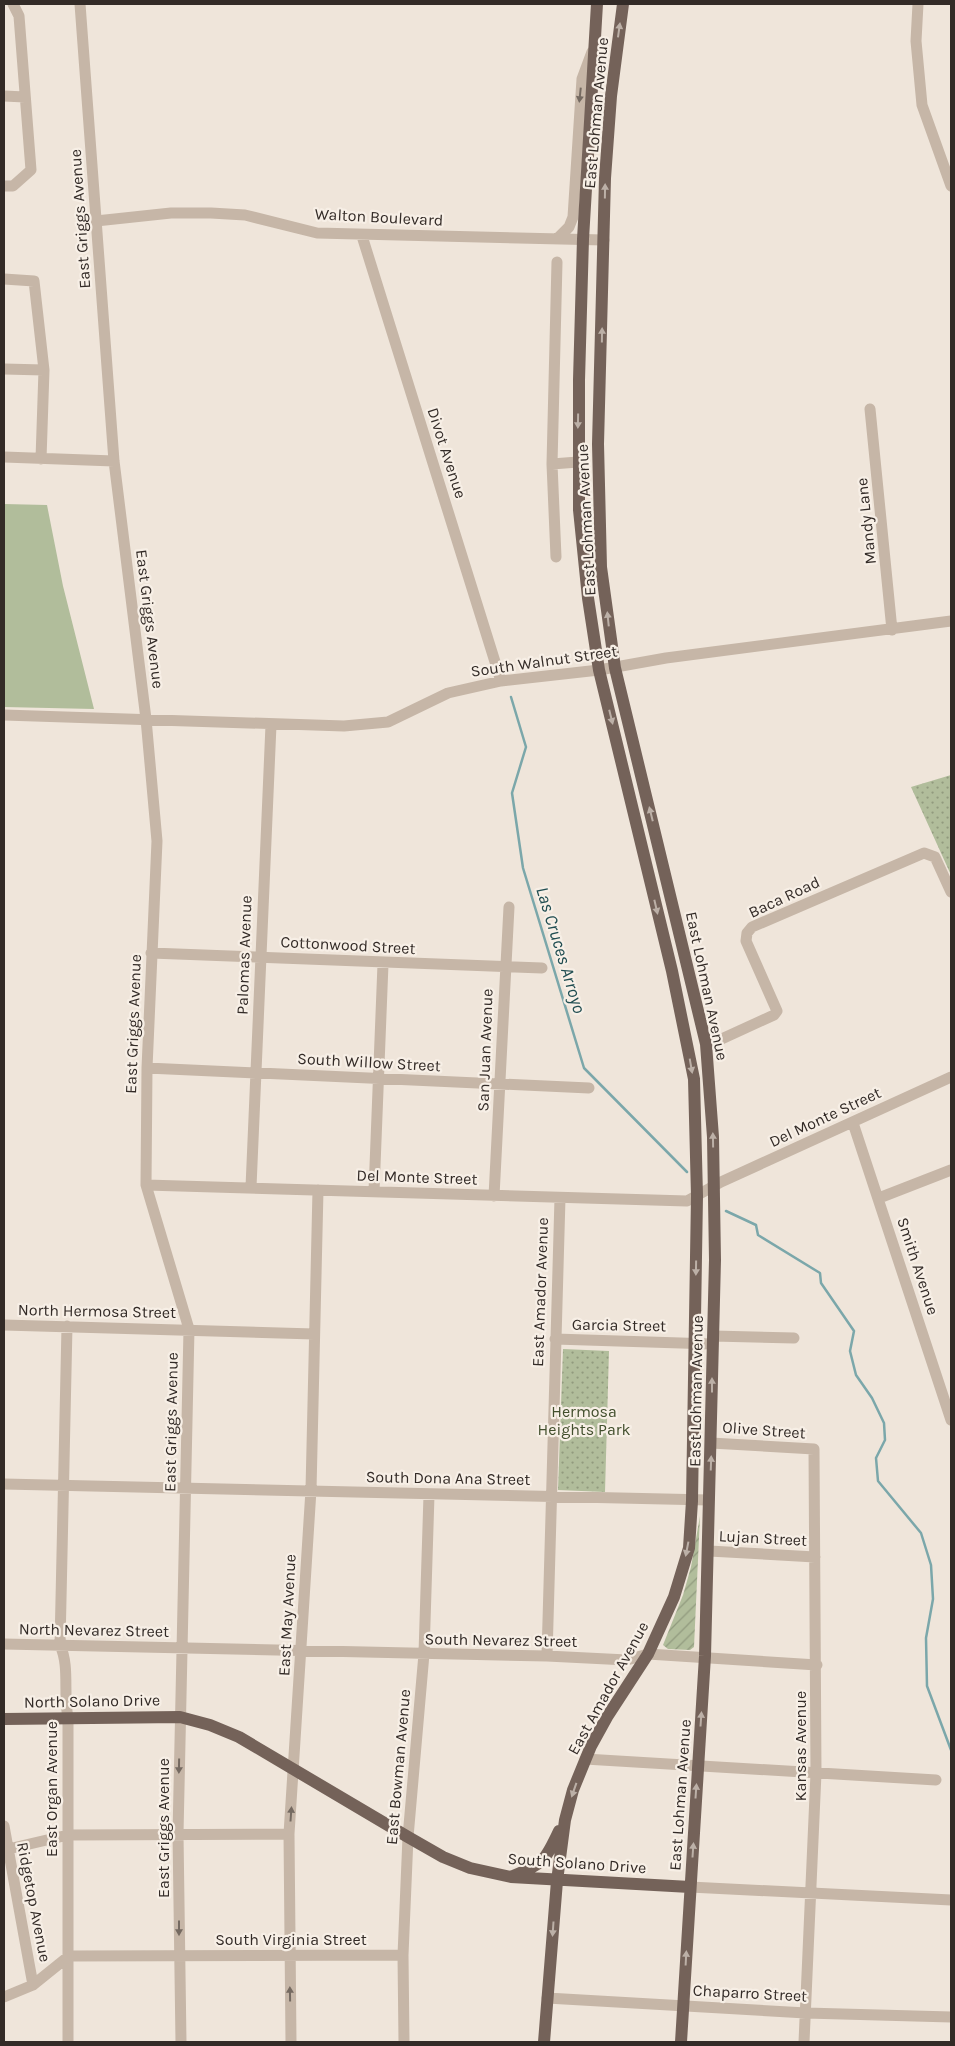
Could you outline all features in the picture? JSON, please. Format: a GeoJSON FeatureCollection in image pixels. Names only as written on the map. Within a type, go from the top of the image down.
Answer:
{"type":"FeatureCollection","features":[{"type":"Feature","properties":{"kind":"main road","name":"East Lohman Avenue"},"geometry":{"type":"LineString","coordinates":[[596,4],[583,239],[578,462],[579,510],[599,670],[684,1027],[694,1079],[692,1198],[696,1343],[692,1501]]}},
{"type":"Feature","properties":{"kind":"main road","name":"East Lohman Avenue"},"geometry":{"type":"LineString","coordinates":[[622,4],[611,96],[604,240],[598,464],[601,567],[615,668],[706,1044],[713,1137],[715,1260],[709,1551],[705,1656],[681,2042]]}},
{"type":"Feature","properties":{"kind":"main road"},"geometry":{"type":"LineString","coordinates":[[578,462],[598,464]]}},
{"type":"Feature","properties":{"kind":"main road"},"geometry":{"type":"LineString","coordinates":[[585,570],[601,567]]}},
{"type":"Feature","properties":{"kind":"main road","name":"East Amador Avenue"},"geometry":{"type":"LineString","coordinates":[[544,2042],[564,1820],[585,1760],[607,1718],[648,1654],[674,1597],[689,1548],[692,1501]]}},
{"type":"Feature","properties":{"kind":"main road","name":"North Solano Drive"},"geometry":{"type":"LineString","coordinates":[[4,1718],[180,1717]]}},
{"type":"Feature","properties":{"kind":"main road","name":"South Solano Drive"},"geometry":{"type":"LineString","coordinates":[[180,1717],[210,1725],[239,1737],[443,1857],[470,1868],[511,1877],[557,1881],[690,1887]]}},
{"type":"Feature","properties":{"kind":"main road"},"geometry":{"type":"LineString","coordinates":[[511,1877],[537,1866],[546,1858],[564,1820]]}},
{"type":"Feature","properties":{"kind":"street"},"geometry":{"type":"LineString","coordinates":[[8,186],[31,170],[19,16],[13,4]]}},
{"type":"Feature","properties":{"kind":"street","name":"East Griggs Avenue"},"geometry":{"type":"LineString","coordinates":[[80,4],[114,461],[146,719],[157,841],[147,1068],[146,1185],[189,1329],[178,1834],[180,2042]]}},
{"type":"Feature","properties":{"kind":"street"},"geometry":{"type":"LineString","coordinates":[[918,4],[916,41],[922,105],[951,186]]}},
{"type":"Feature","properties":{"kind":"street"},"geometry":{"type":"LineString","coordinates":[[557,239],[569,227],[573,217],[582,79],[594,48]]}},
{"type":"Feature","properties":{"kind":"street"},"geometry":{"type":"LineString","coordinates":[[4,96],[25,97]]}},
{"type":"Feature","properties":{"kind":"street","name":"Walton Boulevard"},"geometry":{"type":"LineString","coordinates":[[96,221],[171,213],[210,213],[245,216],[317,233],[362,236],[604,240]]}},
{"type":"Feature","properties":{"kind":"street","name":"Divot Avenue"},"geometry":{"type":"LineString","coordinates":[[362,236],[501,681]]}},
{"type":"Feature","properties":{"kind":"street"},"geometry":{"type":"LineString","coordinates":[[556,557],[552,464],[557,262]]}},
{"type":"Feature","properties":{"kind":"street"},"geometry":{"type":"LineString","coordinates":[[4,280],[34,281],[44,370],[41,459]]}},
{"type":"Feature","properties":{"kind":"street"},"geometry":{"type":"LineString","coordinates":[[4,369],[44,370]]}},
{"type":"Feature","properties":{"kind":"street","name":"Mandy Lane"},"geometry":{"type":"LineString","coordinates":[[870,409],[892,630]]}},
{"type":"Feature","properties":{"kind":"street"},"geometry":{"type":"LineString","coordinates":[[4,458],[114,461]]}},
{"type":"Feature","properties":{"kind":"street"},"geometry":{"type":"LineString","coordinates":[[552,464],[578,462]]}},
{"type":"Feature","properties":{"kind":"street","name":"South Walnut Street"},"geometry":{"type":"LineString","coordinates":[[4,715],[271,725],[344,726],[388,722],[448,693],[501,681],[615,668],[688,655],[951,621]]}},
{"type":"Feature","properties":{"kind":"street","name":"Palomas Avenue"},"geometry":{"type":"LineString","coordinates":[[251,1187],[271,725]]}},
{"type":"Feature","properties":{"kind":"street","name":"Baca Road"},"geometry":{"type":"LineString","coordinates":[[706,1044],[715,1042],[774,1015],[777,1011],[746,941],[747,933],[752,927],[924,853],[935,857],[951,892]]}},
{"type":"Feature","properties":{"kind":"street","name":"San Juan Avenue"},"geometry":{"type":"LineString","coordinates":[[494,1196],[504,967],[509,907]]}},
{"type":"Feature","properties":{"kind":"street","name":"Cottonwood Street"},"geometry":{"type":"LineString","coordinates":[[152,954],[261,957],[383,964],[542,968]]}},
{"type":"Feature","properties":{"kind":"street"},"geometry":{"type":"LineString","coordinates":[[374,1191],[383,964]]}},
{"type":"Feature","properties":{"kind":"street","name":"South Willow Street"},"geometry":{"type":"LineString","coordinates":[[147,1068],[256,1072],[377,1080],[590,1088]]}},
{"type":"Feature","properties":{"kind":"street","name":"Del Monte Street"},"geometry":{"type":"LineString","coordinates":[[146,1185],[560,1198],[692,1198],[721,1182],[951,1077]]}},
{"type":"Feature","properties":{"kind":"street","name":"Smith Avenue"},"geometry":{"type":"LineString","coordinates":[[853,1123],[951,1420]]}},
{"type":"Feature","properties":{"kind":"street"},"geometry":{"type":"LineString","coordinates":[[878,1198],[951,1170]]}},
{"type":"Feature","properties":{"kind":"street","name":"East May Avenue"},"geometry":{"type":"LineString","coordinates":[[291,2042],[289,1834],[302,1650],[310,1490],[318,1190]]}},
{"type":"Feature","properties":{"kind":"street","name":"East Amador Avenue"},"geometry":{"type":"LineString","coordinates":[[547,1656],[560,1198]]}},
{"type":"Feature","properties":{"kind":"street","name":"North Hermosa Street"},"geometry":{"type":"LineString","coordinates":[[4,1325],[314,1334]]}},
{"type":"Feature","properties":{"kind":"street","name":"East Organ Avenue"},"geometry":{"type":"LineString","coordinates":[[67,1326],[65,1486],[60,1645],[65,1657],[68,1718],[68,2042]]}},
{"type":"Feature","properties":{"kind":"street","name":"Garcia Street"},"geometry":{"type":"LineString","coordinates":[[555,1339],[696,1343],[712,1340],[794,1338]]}},
{"type":"Feature","properties":{"kind":"street","name":"Olive Street"},"geometry":{"type":"LineString","coordinates":[[711,1442],[814,1449]]}},
{"type":"Feature","properties":{"kind":"street","name":"Kansas Avenue"},"geometry":{"type":"LineString","coordinates":[[804,2042],[816,1773],[817,1665],[814,1449]]}},
{"type":"Feature","properties":{"kind":"street","name":"South Dona Ana Street"},"geometry":{"type":"LineString","coordinates":[[4,1484],[185,1490],[310,1490],[429,1495],[709,1500]]}},
{"type":"Feature","properties":{"kind":"street","name":"East Bowman Avenue"},"geometry":{"type":"LineString","coordinates":[[404,2042],[403,1956],[408,1837],[424,1654],[429,1495]]}},
{"type":"Feature","properties":{"kind":"street","name":"Lujan Street"},"geometry":{"type":"LineString","coordinates":[[709,1551],[815,1557]]}},
{"type":"Feature","properties":{"kind":"street","name":"North Nevarez Street"},"geometry":{"type":"LineString","coordinates":[[4,1644],[183,1648]]}},
{"type":"Feature","properties":{"kind":"street","name":"South Nevarez Street"},"geometry":{"type":"LineString","coordinates":[[183,1648],[547,1656],[627,1660],[648,1654],[705,1656],[817,1665]]}},
{"type":"Feature","properties":{"kind":"street"},"geometry":{"type":"LineString","coordinates":[[585,1760],[698,1768],[936,1780]]}},
{"type":"Feature","properties":{"kind":"street","name":"Ridgetop Avenue"},"geometry":{"type":"LineString","coordinates":[[4,1826],[6,1849],[33,1985]]}},
{"type":"Feature","properties":{"kind":"street"},"geometry":{"type":"LineString","coordinates":[[6,1849],[68,1835],[289,1834]]}},
{"type":"Feature","properties":{"kind":"street","name":"South Solano Drive"},"geometry":{"type":"LineString","coordinates":[[690,1887],[951,1900]]}},
{"type":"Feature","properties":{"kind":"street"},"geometry":{"type":"LineString","coordinates":[[4,1997],[33,1985],[69,1956]]}},
{"type":"Feature","properties":{"kind":"street","name":"South Virginia Street"},"geometry":{"type":"LineString","coordinates":[[69,1956],[403,1956]]}},
{"type":"Feature","properties":{"kind":"street","name":"Chaparro Street"},"geometry":{"type":"LineString","coordinates":[[547,1998],[806,2013],[951,2017]]}},
{"type":"Feature","properties":{"kind":"green space"},"geometry":{"type":"Polygon","coordinates":[[[4,504],[47,505],[63,586],[94,709],[4,707],[4,504]]]}},
{"type":"Feature","properties":{"kind":"green space"},"geometry":{"type":"Polygon","coordinates":[[[951,775],[951,875],[911,787],[951,775]]]}},
{"type":"Feature","properties":{"kind":"green space","name":"Hermosa Heights Park"},"geometry":{"type":"Polygon","coordinates":[[[563,1349],[609,1351],[605,1492],[558,1490],[563,1349]]]}},
{"type":"Feature","properties":{"kind":"green space"},"geometry":{"type":"Polygon","coordinates":[[[700,1516],[694,1647],[690,1650],[668,1649],[663,1645],[683,1595],[691,1567],[700,1516]]]}},
{"type":"Feature","properties":{"kind":"waterway","name":"Las Cruces Arroyo"},"geometry":{"type":"LineString","coordinates":[[511,697],[526,747],[512,793],[523,868],[584,1068],[687,1172]]}},
{"type":"Feature","properties":{"kind":"waterway","name":"Las Cruces Arroyo"},"geometry":{"type":"LineString","coordinates":[[726,1211],[756,1225],[758,1235],[820,1273],[821,1283],[854,1331],[850,1351],[856,1375],[872,1398],[884,1423],[885,1440],[876,1458],[878,1481],[921,1533],[931,1565],[933,1599],[926,1638],[927,1686],[951,1750]]}}]}
